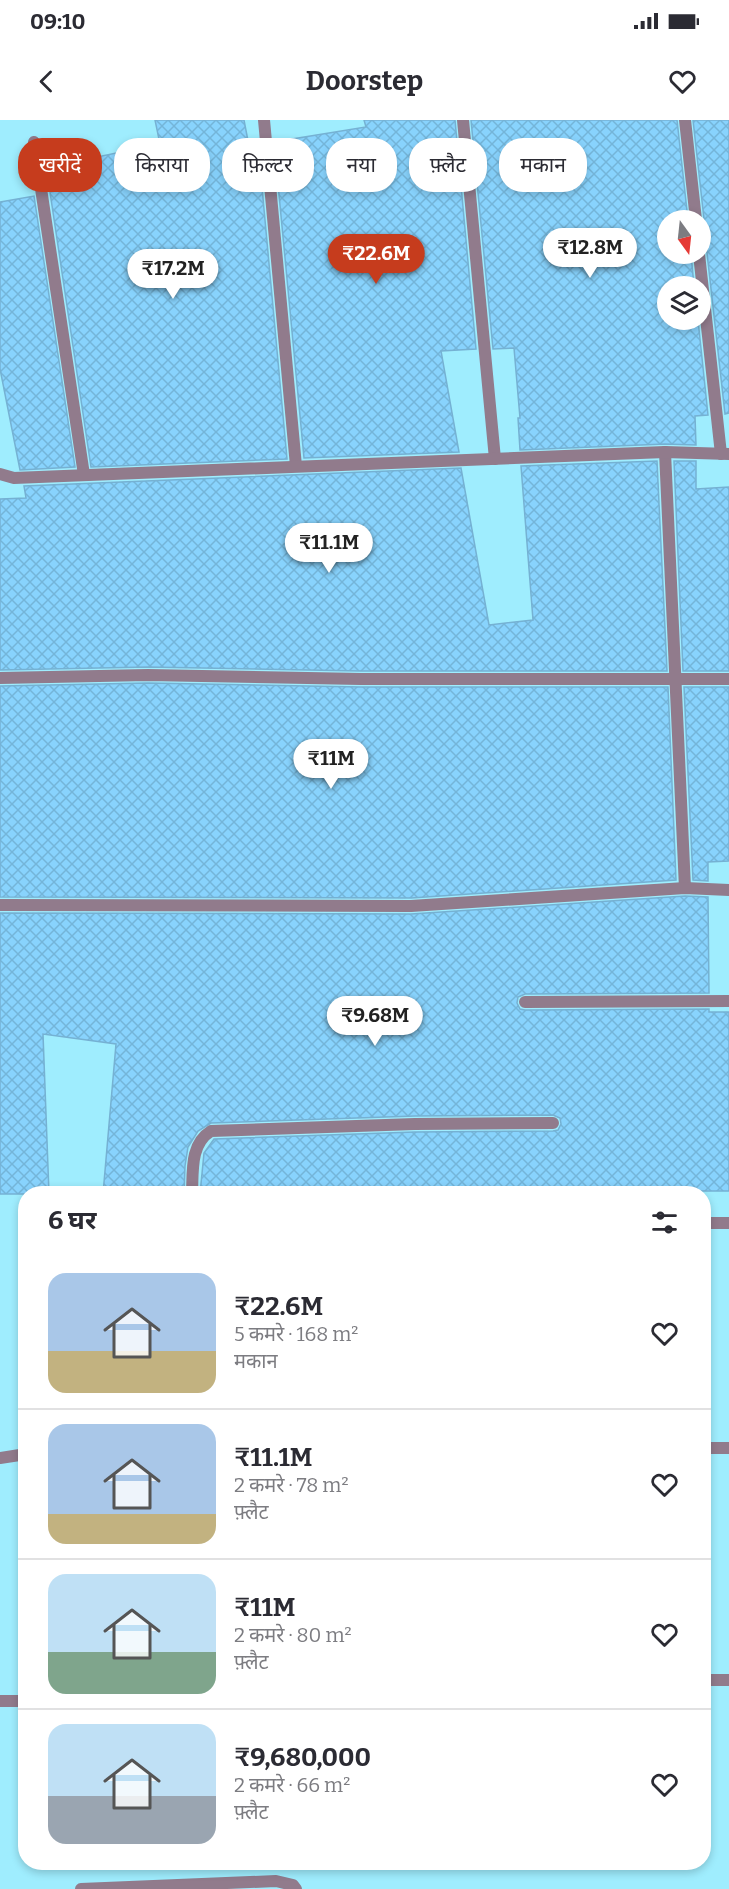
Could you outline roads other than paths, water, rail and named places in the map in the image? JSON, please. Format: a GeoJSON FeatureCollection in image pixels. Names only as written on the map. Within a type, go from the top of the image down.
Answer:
{"type":"FeatureCollection","features":[{"type":"Feature","properties":{"kind":"street"},"geometry":{"type":"LineString","coordinates":[[264,120],[296,466]]}},
{"type":"Feature","properties":{"kind":"street"},"geometry":{"type":"LineString","coordinates":[[463,120],[495,459]]}},
{"type":"Feature","properties":{"kind":"street"},"geometry":{"type":"LineString","coordinates":[[685,120],[695,210]]}},
{"type":"Feature","properties":{"kind":"street"},"geometry":{"type":"LineString","coordinates":[[42,192],[84,475]]}},
{"type":"Feature","properties":{"kind":"street"},"geometry":{"type":"LineString","coordinates":[[0,474],[14,478],[665,452],[725,454],[700,264]]}},
{"type":"Feature","properties":{"kind":"street"},"geometry":{"type":"LineString","coordinates":[[665,452],[685,888]]}},
{"type":"Feature","properties":{"kind":"street"},"geometry":{"type":"LineString","coordinates":[[0,678],[148,675],[361,679],[729,679]]}},
{"type":"Feature","properties":{"kind":"street"},"geometry":{"type":"LineString","coordinates":[[0,905],[411,906],[685,888],[729,890]]}},
{"type":"Feature","properties":{"kind":"street"},"geometry":{"type":"LineString","coordinates":[[525,1002],[729,1001]]}},
{"type":"Feature","properties":{"kind":"street"},"geometry":{"type":"LineString","coordinates":[[193,1186],[196,1147],[202,1137],[212,1131],[553,1122]]}},
{"type":"Feature","properties":{"kind":"street"},"geometry":{"type":"LineString","coordinates":[[711,1223],[729,1223]]}},
{"type":"Feature","properties":{"kind":"street"},"geometry":{"type":"LineString","coordinates":[[711,1448],[729,1448]]}},
{"type":"Feature","properties":{"kind":"street"},"geometry":{"type":"LineString","coordinates":[[0,1458],[18,1455]]}},
{"type":"Feature","properties":{"kind":"street"},"geometry":{"type":"LineString","coordinates":[[711,1680],[729,1680]]}},
{"type":"Feature","properties":{"kind":"street"},"geometry":{"type":"LineString","coordinates":[[0,1701],[18,1701]]}},
{"type":"Feature","properties":{"kind":"street"},"geometry":{"type":"LineString","coordinates":[[81,1889],[276,1881],[293,1885],[296,1889]]}}]}
